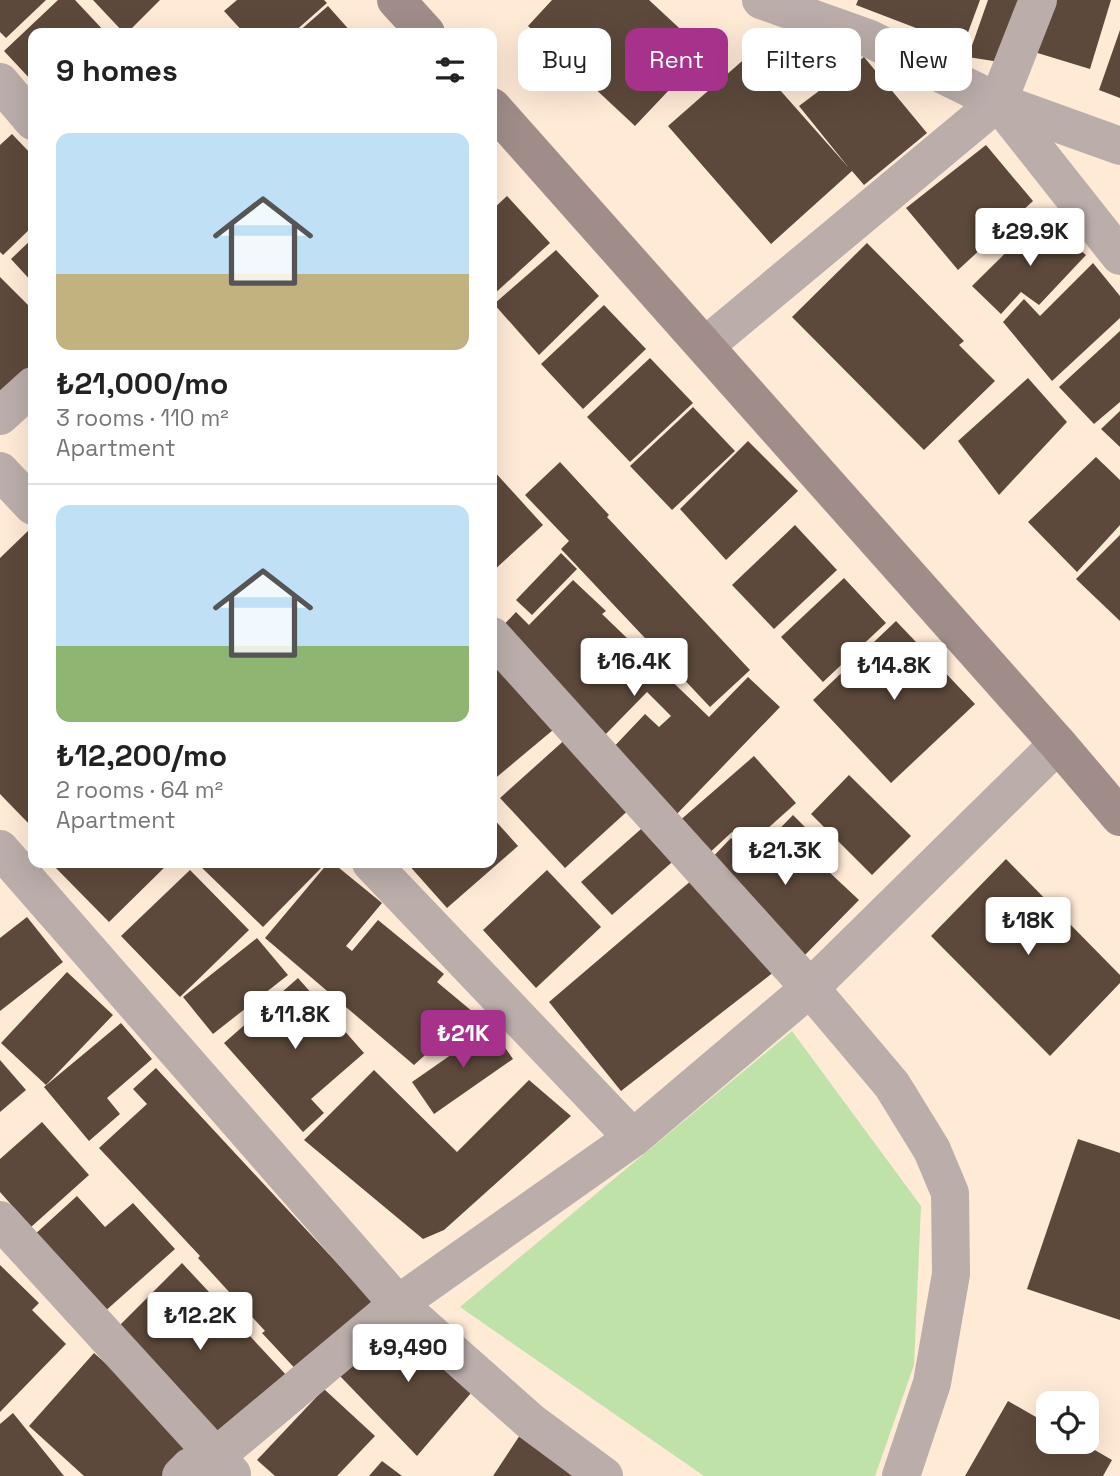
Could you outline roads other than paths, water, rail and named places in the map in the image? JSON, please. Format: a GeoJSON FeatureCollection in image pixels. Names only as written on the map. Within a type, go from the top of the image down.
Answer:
{"type":"FeatureCollection","features":[{"type":"Feature","properties":{"kind":"street"},"geometry":{"type":"LineString","coordinates":[[396,0],[421,28]]}},
{"type":"Feature","properties":{"kind":"street"},"geometry":{"type":"LineString","coordinates":[[761,0],[834,13],[870,39],[998,102],[1120,146]]}},
{"type":"Feature","properties":{"kind":"street"},"geometry":{"type":"LineString","coordinates":[[705,346],[998,102],[1038,0]]}},
{"type":"Feature","properties":{"kind":"street"},"geometry":{"type":"LineString","coordinates":[[0,82],[28,115]]}},
{"type":"Feature","properties":{"kind":"street"},"geometry":{"type":"LineString","coordinates":[[998,102],[1120,256]]}},
{"type":"Feature","properties":{"kind":"street"},"geometry":{"type":"LineString","coordinates":[[497,113],[1120,817]]}},
{"type":"Feature","properties":{"kind":"street"},"geometry":{"type":"LineString","coordinates":[[0,416],[28,391]]}},
{"type":"Feature","properties":{"kind":"street"},"geometry":{"type":"LineString","coordinates":[[0,471],[28,501]]}},
{"type":"Feature","properties":{"kind":"street"},"geometry":{"type":"LineString","coordinates":[[497,642],[810,988],[892,1085],[932,1150],[950,1193],[951,1274],[932,1383],[901,1476]]}},
{"type":"Feature","properties":{"kind":"street"},"geometry":{"type":"LineString","coordinates":[[181,1476],[190,1467],[224,1466],[398,1304],[633,1138],[810,988],[1058,744]]}},
{"type":"Feature","properties":{"kind":"street"},"geometry":{"type":"LineString","coordinates":[[0,849],[398,1304],[531,1422],[604,1476]]}},
{"type":"Feature","properties":{"kind":"street"},"geometry":{"type":"LineString","coordinates":[[376,868],[633,1138]]}},
{"type":"Feature","properties":{"kind":"street"},"geometry":{"type":"LineString","coordinates":[[0,1220],[224,1466]]}}]}
